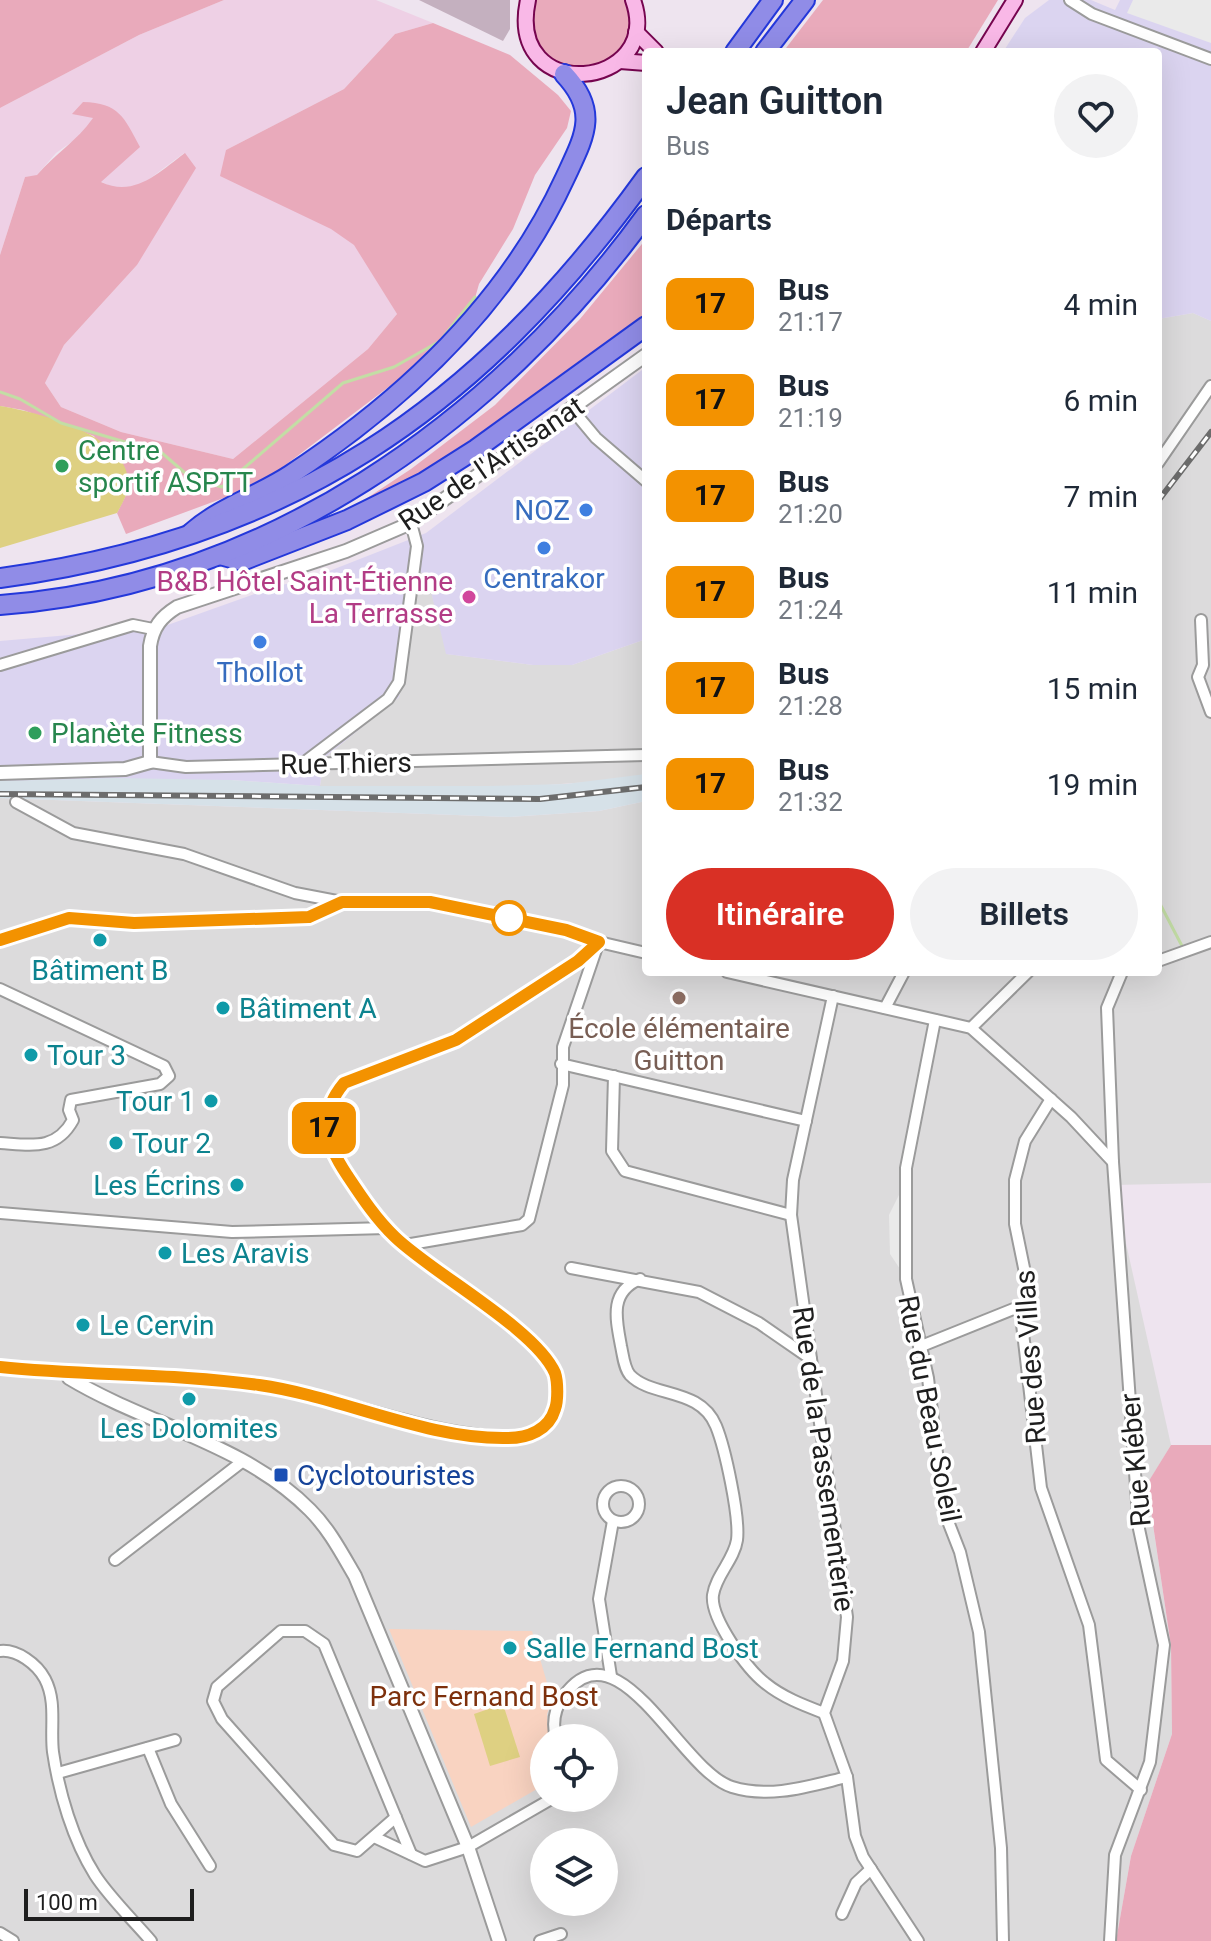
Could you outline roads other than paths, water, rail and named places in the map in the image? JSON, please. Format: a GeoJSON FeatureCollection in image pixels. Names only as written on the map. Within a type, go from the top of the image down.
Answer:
{"type":"FeatureCollection","features":[{"type":"Feature","properties":{"kind":"highway"},"geometry":{"type":"LineString","coordinates":[[738,48],[773,0]]}},
{"type":"Feature","properties":{"kind":"highway"},"geometry":{"type":"LineString","coordinates":[[768,48],[805,0]]}},
{"type":"Feature","properties":{"kind":"highway"},"geometry":{"type":"LineString","coordinates":[[184,539],[208,517],[263,491],[315,458],[410,382],[479,315],[544,216],[584,137],[587,115],[579,90],[564,74]]}},
{"type":"Feature","properties":{"kind":"highway"},"geometry":{"type":"LineString","coordinates":[[0,578],[83,566],[184,539],[239,519],[308,487],[376,447],[441,401],[506,343],[550,297],[642,182]]}},
{"type":"Feature","properties":{"kind":"highway"},"geometry":{"type":"LineString","coordinates":[[0,605],[39,602],[121,585],[220,555],[313,512],[376,476],[455,419],[554,327],[642,220]]}},
{"type":"Feature","properties":{"kind":"highway"},"geometry":{"type":"LineString","coordinates":[[220,555],[242,561],[347,520],[424,482],[476,449],[642,329]]}},
{"type":"Feature","properties":{"kind":"main road"},"geometry":{"type":"LineString","coordinates":[[528,0],[524,17],[532,49],[543,61],[564,74],[593,75],[620,61],[642,63]]}},
{"type":"Feature","properties":{"kind":"main road"},"geometry":{"type":"LineString","coordinates":[[620,61],[636,32],[633,0]]}},
{"type":"Feature","properties":{"kind":"main road"},"geometry":{"type":"LineString","coordinates":[[985,48],[1015,0]]}},
{"type":"Feature","properties":{"kind":"main road"},"geometry":{"type":"LineString","coordinates":[[636,32],[652,48]]}},
{"type":"Feature","properties":{"kind":"street"},"geometry":{"type":"LineString","coordinates":[[1070,0],[1092,14],[1211,59]]}},
{"type":"Feature","properties":{"kind":"street","name":"Rue de l'Artisanat"},"geometry":{"type":"LineString","coordinates":[[153,629],[177,607],[346,551],[411,523],[642,358]]}},
{"type":"Feature","properties":{"kind":"street"},"geometry":{"type":"LineString","coordinates":[[1162,457],[1211,386]]}},
{"type":"Feature","properties":{"kind":"street"},"geometry":{"type":"LineString","coordinates":[[571,408],[596,438],[642,478]]}},
{"type":"Feature","properties":{"kind":"street"},"geometry":{"type":"LineString","coordinates":[[302,764],[388,699],[399,682],[417,546],[411,523]]}},
{"type":"Feature","properties":{"kind":"street"},"geometry":{"type":"LineString","coordinates":[[1201,620],[1203,665],[1198,677],[1211,712]]}},
{"type":"Feature","properties":{"kind":"street"},"geometry":{"type":"LineString","coordinates":[[0,665],[133,625],[153,629],[149,656],[150,762]]}},
{"type":"Feature","properties":{"kind":"street","name":"Rue Thiers"},"geometry":{"type":"LineString","coordinates":[[0,773],[125,769],[150,762],[186,767],[642,755]]}},
{"type":"Feature","properties":{"kind":"street"},"geometry":{"type":"LineString","coordinates":[[16,802],[73,833],[184,854],[295,893],[342,902],[430,902],[566,930],[642,952]]}},
{"type":"Feature","properties":{"kind":"street"},"geometry":{"type":"LineString","coordinates":[[0,939],[69,918],[134,923],[309,917],[342,902]]}},
{"type":"Feature","properties":{"kind":"street"},"geometry":{"type":"LineString","coordinates":[[405,1245],[522,1225],[529,1219],[563,1085],[561,1064],[599,942]]}},
{"type":"Feature","properties":{"kind":"street"},"geometry":{"type":"LineString","coordinates":[[1,1368],[262,1385],[435,1428],[508,1438],[534,1433],[546,1427],[556,1409],[556,1375],[539,1350],[387,1228],[332,1152],[324,1128],[332,1098],[344,1083],[456,1040],[578,961],[599,942]]}},
{"type":"Feature","properties":{"kind":"street"},"geometry":{"type":"LineString","coordinates":[[1162,960],[1211,942]]}},
{"type":"Feature","properties":{"kind":"street"},"geometry":{"type":"LineString","coordinates":[[745,976],[971,1028],[1051,1099],[1113,1162]]}},
{"type":"Feature","properties":{"kind":"street"},"geometry":{"type":"LineString","coordinates":[[885,1008],[902,976]]}},
{"type":"Feature","properties":{"kind":"street"},"geometry":{"type":"LineString","coordinates":[[971,1028],[1024,976]]}},
{"type":"Feature","properties":{"kind":"street","name":"Rue Kléber"},"geometry":{"type":"LineString","coordinates":[[1110,1941],[1115,1855],[1150,1762],[1164,1645],[1139,1529],[1113,1162],[1107,1008],[1120,976]]}},
{"type":"Feature","properties":{"kind":"street"},"geometry":{"type":"LineString","coordinates":[[0,989],[164,1066],[169,1076],[160,1084],[71,1100],[69,1110],[73,1120],[66,1133],[45,1146],[0,1143]]}},
{"type":"Feature","properties":{"kind":"street","name":"Rue de la Passementerie"},"geometry":{"type":"LineString","coordinates":[[824,1713],[843,1661],[847,1617],[791,1215],[793,1180],[833,996]]}},
{"type":"Feature","properties":{"kind":"street","name":"Rue du Beau Soleil"},"geometry":{"type":"LineString","coordinates":[[935,1020],[904,1197],[906,1279],[928,1378],[944,1511],[960,1552],[979,1632],[1001,1848],[1003,1941]]}},
{"type":"Feature","properties":{"kind":"street"},"geometry":{"type":"LineString","coordinates":[[561,1064],[806,1121]]}},
{"type":"Feature","properties":{"kind":"street"},"geometry":{"type":"LineString","coordinates":[[614,1076],[612,1151],[625,1171],[791,1215]]}},
{"type":"Feature","properties":{"kind":"street","name":"Rue des Villas"},"geometry":{"type":"LineString","coordinates":[[1051,1099],[1025,1141],[1015,1180],[1015,1224],[1031,1302],[1022,1324],[1041,1488],[1089,1625],[1106,1760],[1141,1790]]}},
{"type":"Feature","properties":{"kind":"street"},"geometry":{"type":"LineString","coordinates":[[0,1213],[232,1232],[387,1228]]}},
{"type":"Feature","properties":{"kind":"street"},"geometry":{"type":"LineString","coordinates":[[571,1268],[699,1292],[729,1305],[811,1359]]}},
{"type":"Feature","properties":{"kind":"street"},"geometry":{"type":"LineString","coordinates":[[640,1279],[621,1293],[614,1311],[627,1372],[637,1380],[697,1404],[714,1421],[723,1445],[738,1535],[735,1553],[713,1597],[717,1616],[733,1644],[763,1682],[796,1702],[824,1713],[847,1777],[855,1836],[871,1869],[918,1941]]}},
{"type":"Feature","properties":{"kind":"street"},"geometry":{"type":"LineString","coordinates":[[919,1347],[1031,1302]]}},
{"type":"Feature","properties":{"kind":"street"},"geometry":{"type":"LineString","coordinates":[[67,1372],[69,1378],[126,1410],[243,1461],[309,1509],[333,1536],[355,1576],[468,1847],[499,1941]]}},
{"type":"Feature","properties":{"kind":"street"},"geometry":{"type":"LineString","coordinates":[[115,1560],[243,1461]]}},
{"type":"Feature","properties":{"kind":"street"},"geometry":{"type":"LineString","coordinates":[[611,1676],[599,1599],[613,1521]]}},
{"type":"Feature","properties":{"kind":"street"},"geometry":{"type":"LineString","coordinates":[[396,1817],[357,1851],[334,1845],[222,1719],[213,1701],[217,1687],[281,1631],[305,1631],[324,1644],[396,1817],[411,1854]]}},
{"type":"Feature","properties":{"kind":"street"},"geometry":{"type":"LineString","coordinates":[[0,1651],[29,1660],[45,1679],[52,1702],[53,1750],[58,1773],[83,1853],[97,1877],[151,1941]]}},
{"type":"Feature","properties":{"kind":"street"},"geometry":{"type":"LineString","coordinates":[[555,1724],[554,1717],[569,1689],[583,1679],[611,1676],[626,1683],[689,1754],[729,1786],[782,1792],[847,1777]]}},
{"type":"Feature","properties":{"kind":"street"},"geometry":{"type":"LineString","coordinates":[[58,1773],[175,1740]]}},
{"type":"Feature","properties":{"kind":"street"},"geometry":{"type":"LineString","coordinates":[[148,1748],[171,1804],[210,1866]]}},
{"type":"Feature","properties":{"kind":"street"},"geometry":{"type":"LineString","coordinates":[[374,1837],[425,1861],[468,1847],[530,1811]]}},
{"type":"Feature","properties":{"kind":"street"},"geometry":{"type":"LineString","coordinates":[[842,1914],[856,1883],[871,1869]]}},
{"type":"Feature","properties":{"kind":"street"},"geometry":{"type":"LineString","coordinates":[[0,1933],[13,1941]]}},
{"type":"Feature","properties":{"kind":"street"},"geometry":{"type":"LineString","coordinates":[[540,1941],[561,1934]]}},
{"type":"Feature","properties":{"kind":"waterway"},"geometry":{"type":"LineString","coordinates":[[0,392],[20,399],[61,423],[162,453],[192,479],[222,487],[343,383],[394,367],[440,341],[475,297]]}},
{"type":"Feature","properties":{"kind":"waterway"},"geometry":{"type":"LineString","coordinates":[[1162,908],[1182,946]]}},
{"type":"Feature","properties":{"kind":"railway"},"geometry":{"type":"LineString","coordinates":[[1162,496],[1211,432]]}},
{"type":"Feature","properties":{"kind":"railway"},"geometry":{"type":"LineString","coordinates":[[0,794],[540,799],[642,787]]}},
{"type":"Feature","properties":{"kind":"place","name":"Centre sportif ASPTT"},"geometry":{"type":"Point","coordinates":[62,466]}},
{"type":"Feature","properties":{"kind":"place","name":"NOZ"},"geometry":{"type":"Point","coordinates":[586,510]}},
{"type":"Feature","properties":{"kind":"place","name":"Centrakor"},"geometry":{"type":"Point","coordinates":[544,548]}},
{"type":"Feature","properties":{"kind":"place","name":"B&B Hôtel Saint-Étienne La Terrasse"},"geometry":{"type":"Point","coordinates":[469,597]}},
{"type":"Feature","properties":{"kind":"place","name":"Thollot"},"geometry":{"type":"Point","coordinates":[260,642]}},
{"type":"Feature","properties":{"kind":"place","name":"Planète Fitness"},"geometry":{"type":"Point","coordinates":[35,733]}},
{"type":"Feature","properties":{"kind":"place","name":"Bâtiment B"},"geometry":{"type":"Point","coordinates":[100,940]}},
{"type":"Feature","properties":{"kind":"place","name":"École élémentaire Guitton"},"geometry":{"type":"Point","coordinates":[679,998]}},
{"type":"Feature","properties":{"kind":"place","name":"Bâtiment A"},"geometry":{"type":"Point","coordinates":[223,1008]}},
{"type":"Feature","properties":{"kind":"place","name":"Tour 3"},"geometry":{"type":"Point","coordinates":[31,1055]}},
{"type":"Feature","properties":{"kind":"place","name":"Tour 1"},"geometry":{"type":"Point","coordinates":[211,1101]}},
{"type":"Feature","properties":{"kind":"place","name":"Tour 2"},"geometry":{"type":"Point","coordinates":[116,1143]}},
{"type":"Feature","properties":{"kind":"place","name":"Les Écrins"},"geometry":{"type":"Point","coordinates":[237,1185]}},
{"type":"Feature","properties":{"kind":"place","name":"Les Aravis"},"geometry":{"type":"Point","coordinates":[165,1253]}},
{"type":"Feature","properties":{"kind":"place","name":"Le Cervin"},"geometry":{"type":"Point","coordinates":[83,1325]}},
{"type":"Feature","properties":{"kind":"place","name":"Les Dolomites"},"geometry":{"type":"Point","coordinates":[189,1399]}},
{"type":"Feature","properties":{"kind":"place","name":"Cyclotouristes"},"geometry":{"type":"Point","coordinates":[281,1475]}},
{"type":"Feature","properties":{"kind":"place","name":"Salle Fernand Bost"},"geometry":{"type":"Point","coordinates":[510,1648]}},
{"type":"Feature","properties":{"kind":"park label","name":"Parc Fernand Bost"},"geometry":{"type":"Point","coordinates":[484,1696]}}]}
